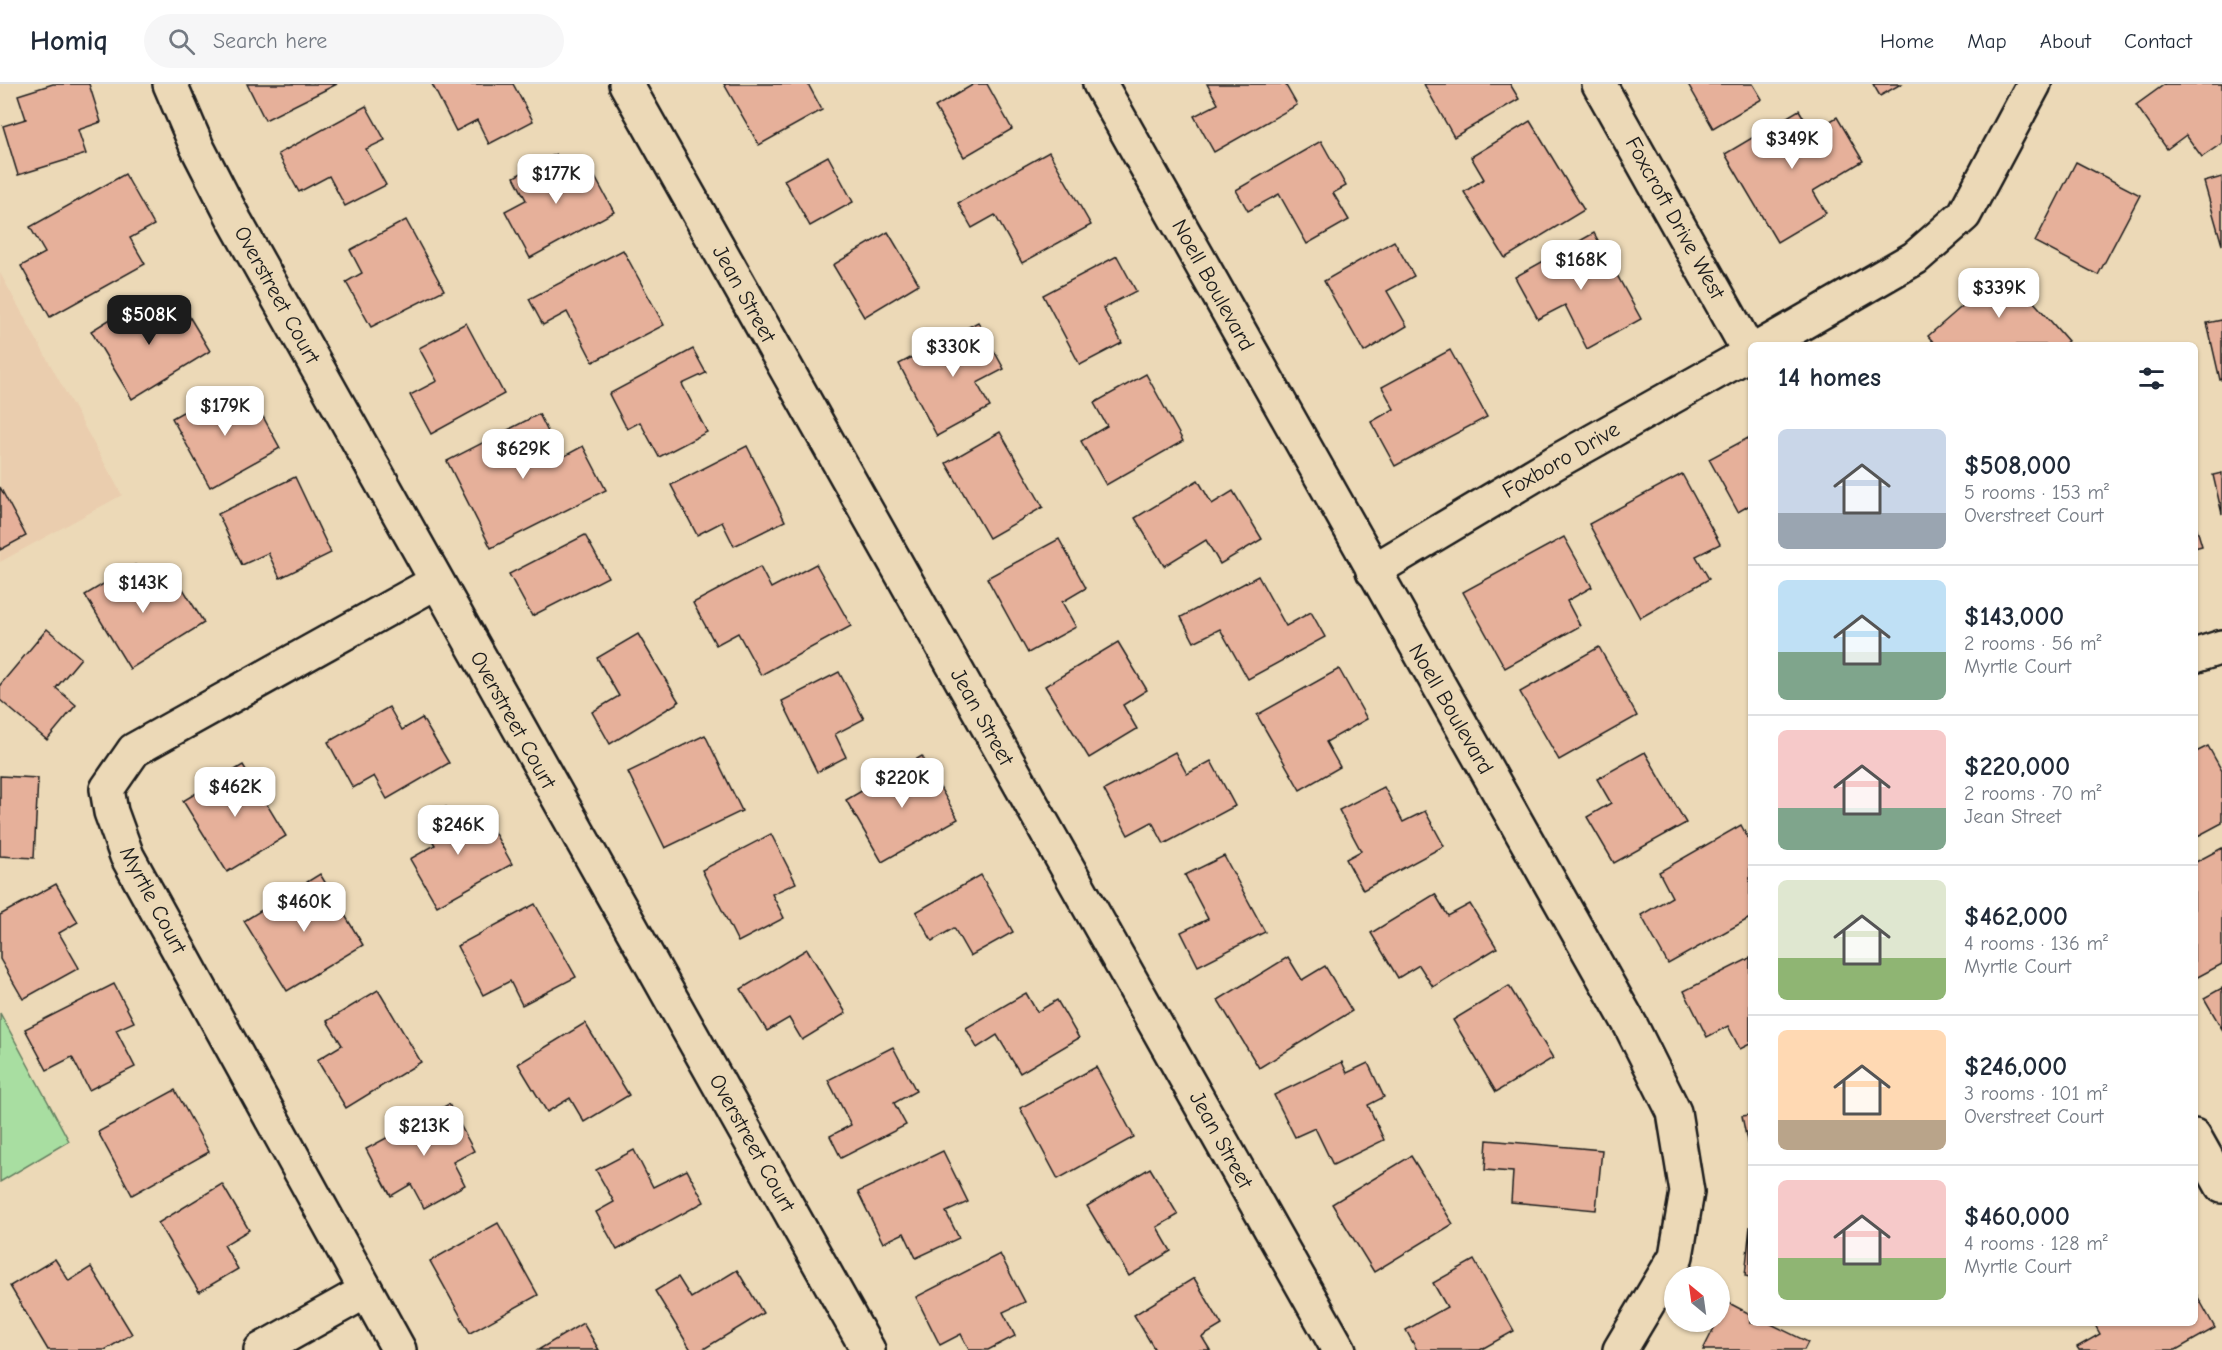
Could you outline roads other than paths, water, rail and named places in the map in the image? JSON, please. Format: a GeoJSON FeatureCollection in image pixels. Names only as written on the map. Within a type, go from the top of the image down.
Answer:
{"type":"FeatureCollection","features":[{"type":"Feature","properties":{"kind":"street","name":"Overstreet Court"},"geometry":{"type":"LineString","coordinates":[[170,84],[197,147],[235,221],[868,1350]]}},
{"type":"Feature","properties":{"kind":"street","name":"Jean Street"},"geometry":{"type":"LineString","coordinates":[[626,84],[1339,1350]]}},
{"type":"Feature","properties":{"kind":"street","name":"Noell Boulevard"},"geometry":{"type":"LineString","coordinates":[[1100,84],[1631,1026],[1674,1112],[1687,1192],[1676,1256],[1620,1350]]}},
{"type":"Feature","properties":{"kind":"street","name":"Foxcroft Drive West"},"geometry":{"type":"LineString","coordinates":[[1599,84],[1748,349]]}},
{"type":"Feature","properties":{"kind":"street"},"geometry":{"type":"LineString","coordinates":[[1769,342],[1915,258],[1964,215],[2034,84]]}},
{"type":"Feature","properties":{"kind":"street","name":"Foxboro Drive"},"geometry":{"type":"LineString","coordinates":[[1373,571],[1556,462],[1748,354]]}},
{"type":"Feature","properties":{"kind":"street","name":"Myrtle Court"},"geometry":{"type":"LineString","coordinates":[[399,1350],[127,856],[111,812],[107,789],[134,750],[436,582]]}},
{"type":"Feature","properties":{"kind":"street"},"geometry":{"type":"LineString","coordinates":[[2198,655],[2222,647]]}},
{"type":"Feature","properties":{"kind":"street"},"geometry":{"type":"LineString","coordinates":[[2198,1143],[2222,1186]]}},
{"type":"Feature","properties":{"kind":"street"},"geometry":{"type":"LineString","coordinates":[[261,1350],[366,1291]]}}]}
